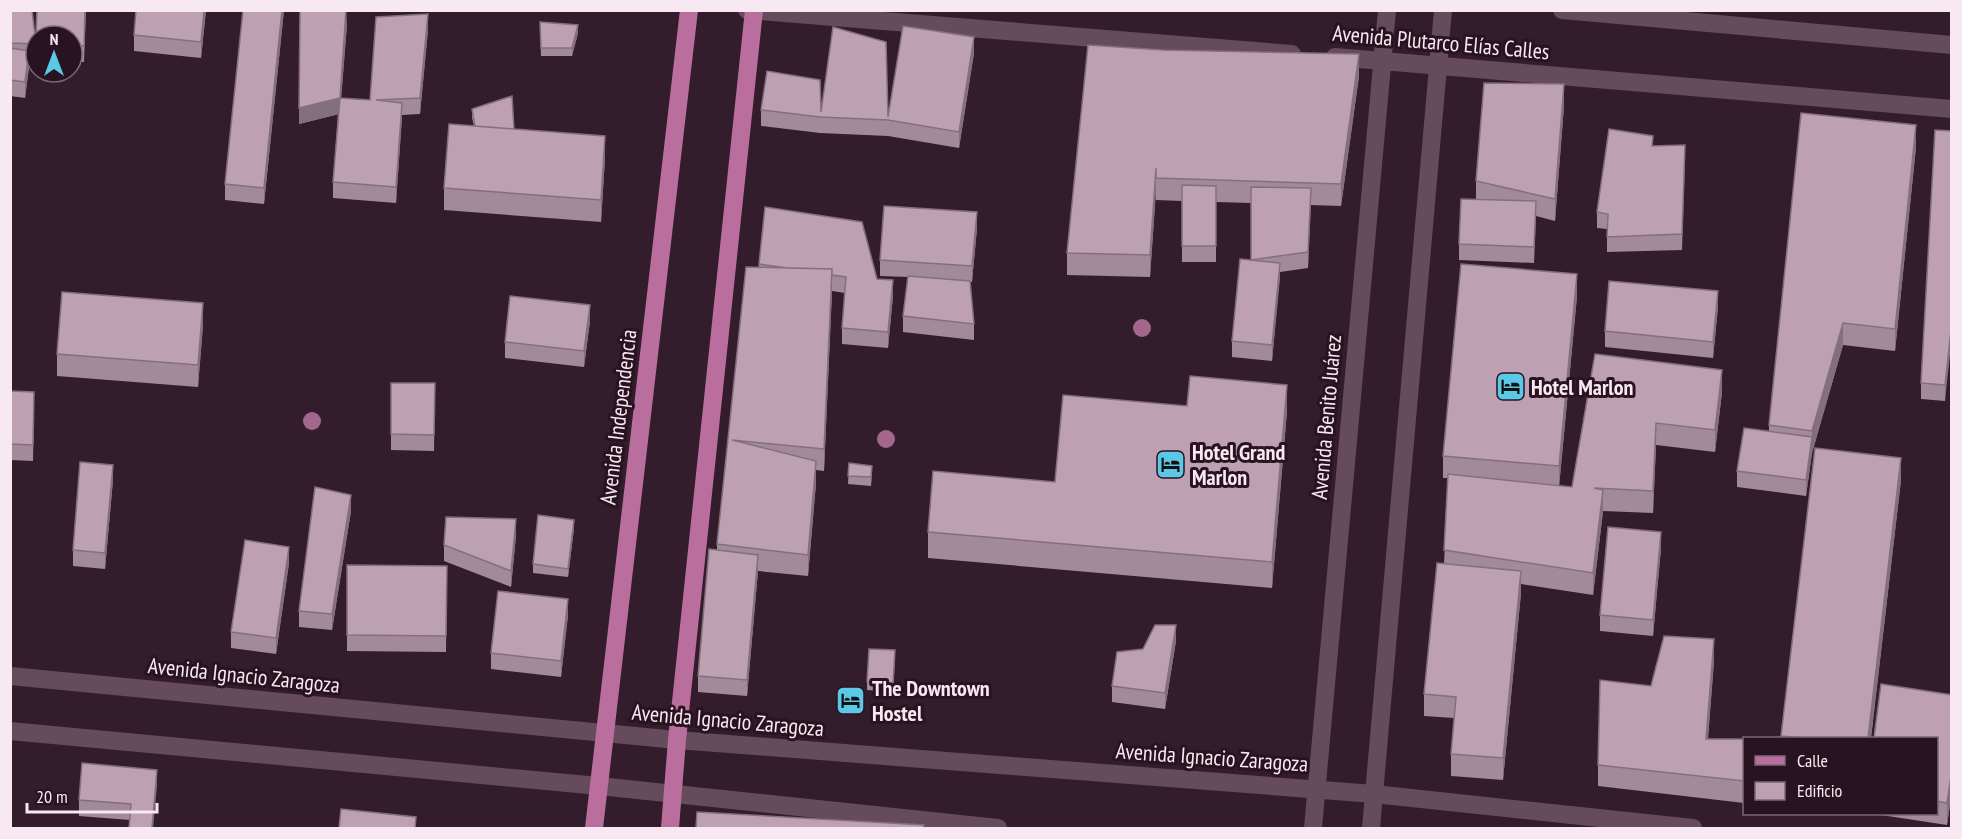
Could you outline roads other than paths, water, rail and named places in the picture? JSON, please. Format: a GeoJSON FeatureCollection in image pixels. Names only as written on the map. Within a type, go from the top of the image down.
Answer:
{"type":"FeatureCollection","features":[{"type":"Feature","properties":{"kind":"main road","name":"Avenida Independencia"},"geometry":{"type":"LineString","coordinates":[[594,828],[689,10]]}},
{"type":"Feature","properties":{"kind":"main road"},"geometry":{"type":"LineString","coordinates":[[670,828],[677,740],[752,11]]}},
{"type":"Feature","properties":{"kind":"street","name":"Avenida Benito Juárez"},"geometry":{"type":"LineString","coordinates":[[1313,828],[1387,10]]}},
{"type":"Feature","properties":{"kind":"street"},"geometry":{"type":"LineString","coordinates":[[1371,828],[1443,10]]}},
{"type":"Feature","properties":{"kind":"street","name":"Avenida Plutarco Elías Calles"},"geometry":{"type":"LineString","coordinates":[[1562,10],[1952,45]]}},
{"type":"Feature","properties":{"kind":"street","name":"Avenida Plutarco Elías Calles"},"geometry":{"type":"LineString","coordinates":[[752,11],[1438,65],[1952,109]]}},
{"type":"Feature","properties":{"kind":"street","name":"Avenida Ignacio Zaragoza"},"geometry":{"type":"LineString","coordinates":[[10,676],[605,734],[1374,794],[1693,828]]}},
{"type":"Feature","properties":{"kind":"street"},"geometry":{"type":"LineString","coordinates":[[10,731],[599,786],[998,828]]}},
{"type":"Feature","properties":{"kind":"place","name":"Hotel Marlon"},"geometry":{"type":"Point","coordinates":[1510,387]}},
{"type":"Feature","properties":{"kind":"place","name":"Hotel Grand Marlon"},"geometry":{"type":"Point","coordinates":[1171,465]}},
{"type":"Feature","properties":{"kind":"place","name":"The Downtown Hostel"},"geometry":{"type":"Point","coordinates":[851,701]}}]}
